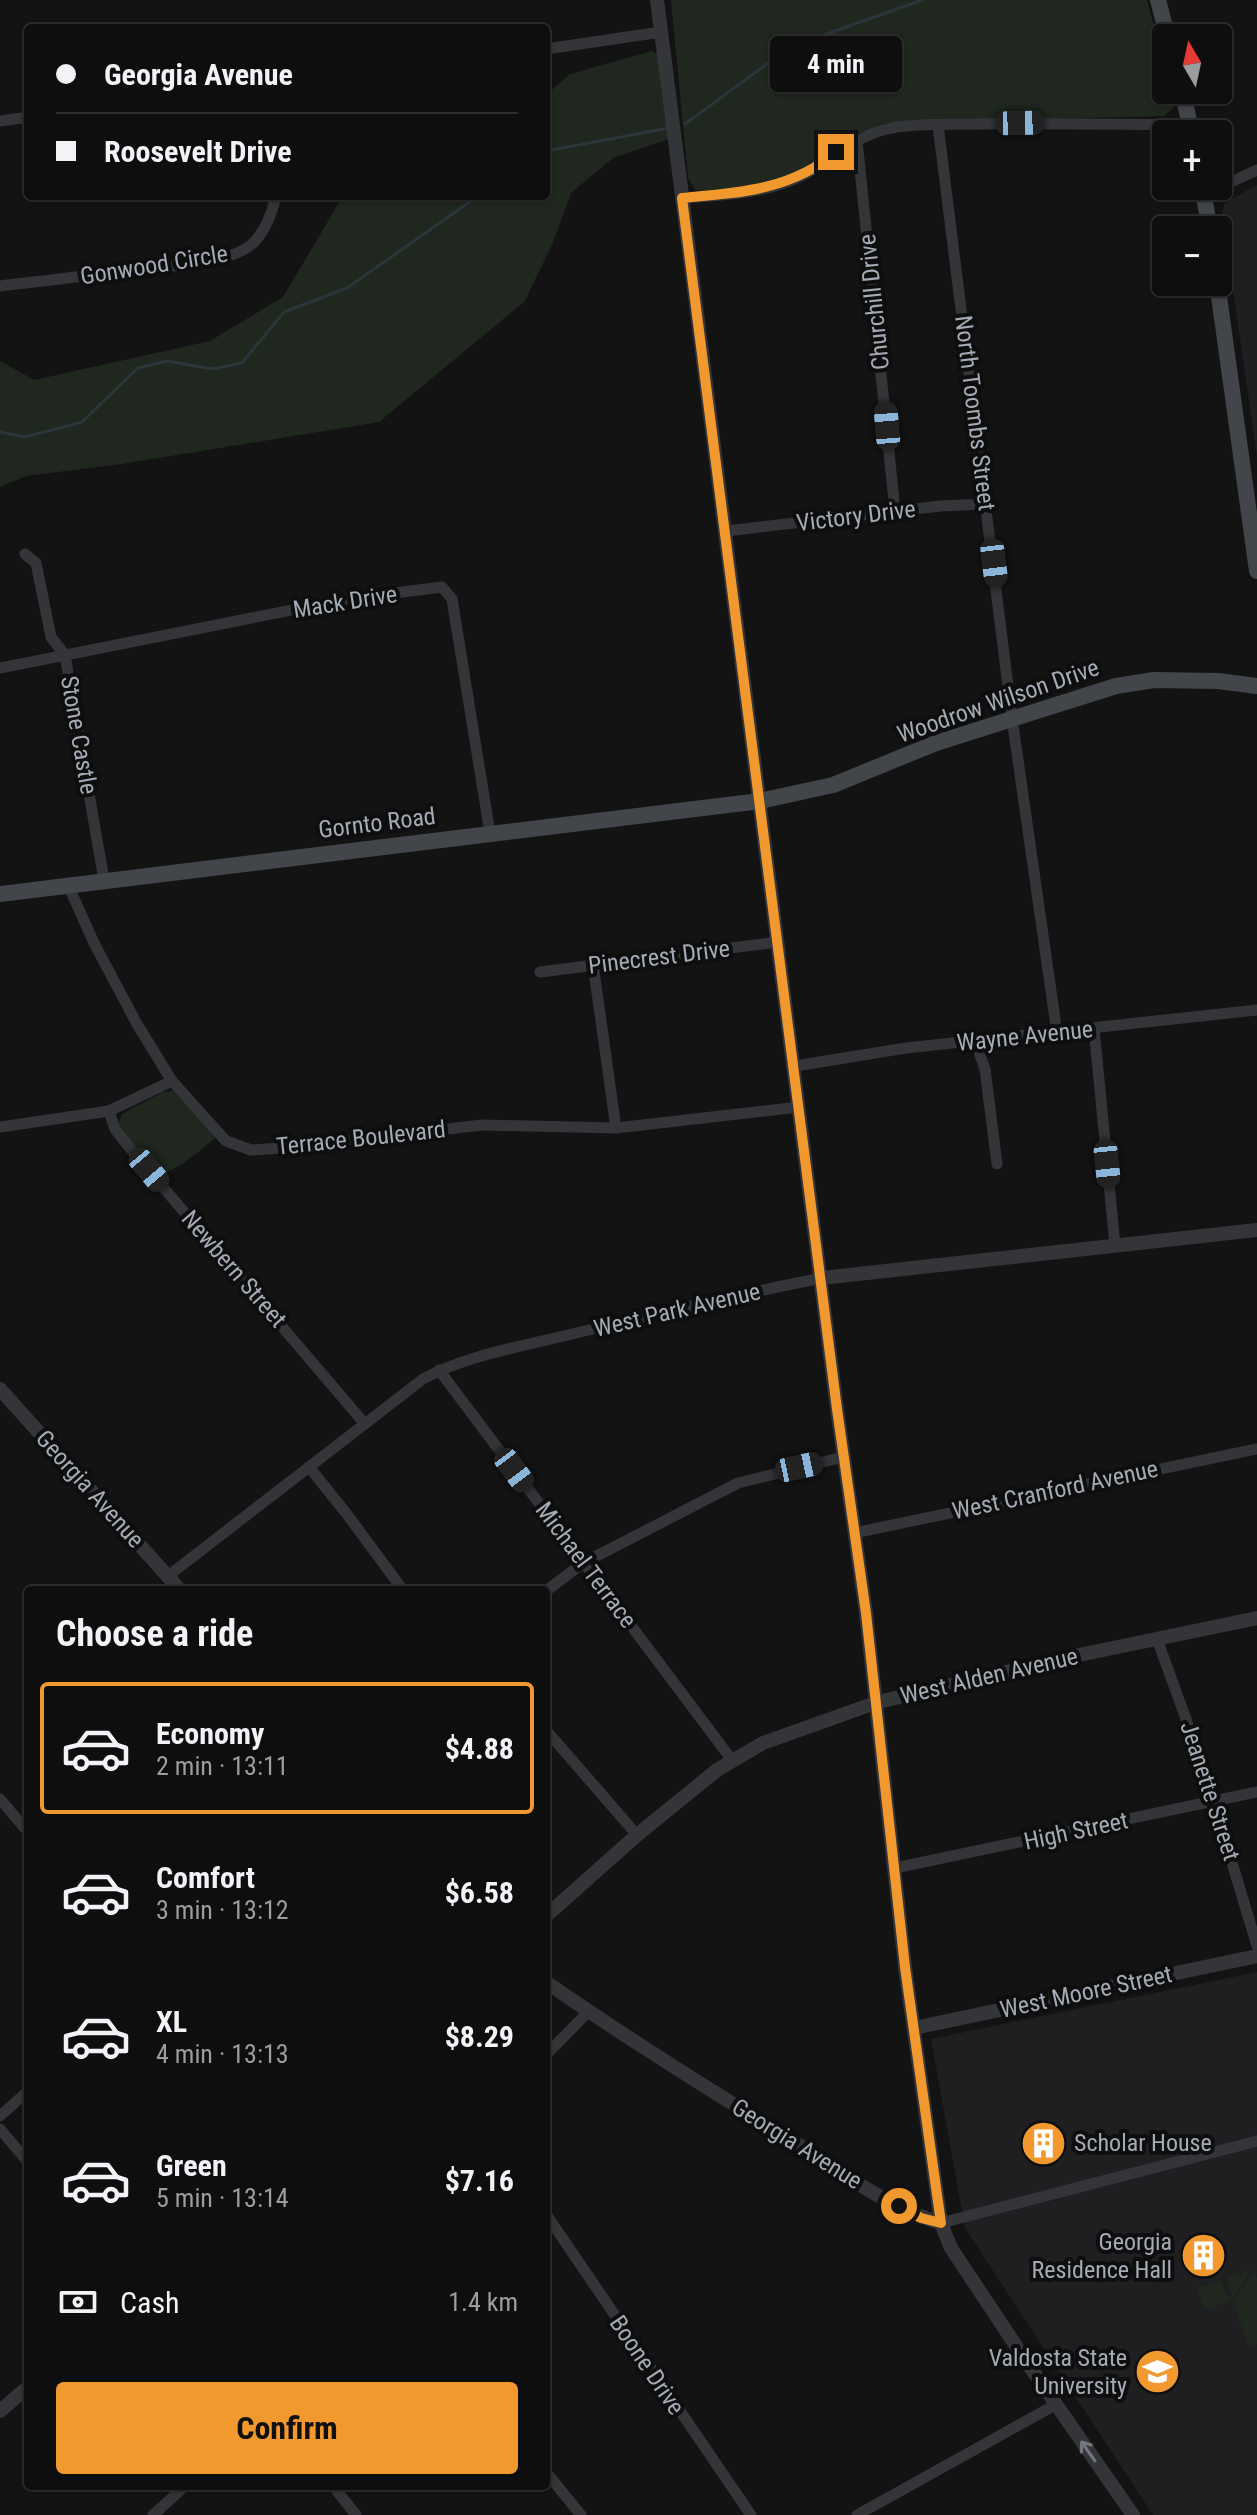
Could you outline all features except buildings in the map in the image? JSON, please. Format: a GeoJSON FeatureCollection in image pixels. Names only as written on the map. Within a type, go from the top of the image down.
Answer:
{"type":"FeatureCollection","features":[{"type":"Feature","properties":{"kind":"main road"},"geometry":{"type":"LineString","coordinates":[[1158,0],[1164,24]]}},
{"type":"Feature","properties":{"kind":"main road"},"geometry":{"type":"LineString","coordinates":[[1219,296],[1257,571]]}},
{"type":"Feature","properties":{"kind":"main road","name":"Woodrow Wilson Drive"},"geometry":{"type":"LineString","coordinates":[[760,801],[833,785],[936,743],[1116,686],[1154,680],[1218,681],[1257,686]]}},
{"type":"Feature","properties":{"kind":"main road","name":"Gornto Road"},"geometry":{"type":"LineString","coordinates":[[0,894],[760,801]]}},
{"type":"Feature","properties":{"kind":"street"},"geometry":{"type":"LineString","coordinates":[[657,0],[843,1457],[878,1702],[914,2028],[941,2223],[951,2248],[1055,2405],[1133,2515]]}},
{"type":"Feature","properties":{"kind":"street"},"geometry":{"type":"LineString","coordinates":[[550,48],[661,32]]}},
{"type":"Feature","properties":{"kind":"street"},"geometry":{"type":"LineString","coordinates":[[0,121],[24,118]]}},
{"type":"Feature","properties":{"kind":"street"},"geometry":{"type":"LineString","coordinates":[[682,198],[732,194],[784,183],[821,165],[857,140],[892,128],[1052,123],[1152,127]]}},
{"type":"Feature","properties":{"kind":"street","name":"North Toombs Street"},"geometry":{"type":"LineString","coordinates":[[938,125],[1012,718],[1057,1033]]}},
{"type":"Feature","properties":{"kind":"street","name":"Churchill Drive"},"geometry":{"type":"LineString","coordinates":[[857,140],[895,511]]}},
{"type":"Feature","properties":{"kind":"street"},"geometry":{"type":"LineString","coordinates":[[1232,179],[1257,170]]}},
{"type":"Feature","properties":{"kind":"street","name":"Gonwood Circle"},"geometry":{"type":"LineString","coordinates":[[0,286],[226,256],[250,246],[259,237],[275,200]]}},
{"type":"Feature","properties":{"kind":"street","name":"Victory Drive"},"geometry":{"type":"LineString","coordinates":[[726,531],[895,511],[986,504]]}},
{"type":"Feature","properties":{"kind":"street","name":"Stone Castle"},"geometry":{"type":"LineString","coordinates":[[25,554],[36,563],[51,637],[65,655],[104,880]]}},
{"type":"Feature","properties":{"kind":"street","name":"Mack Drive"},"geometry":{"type":"LineString","coordinates":[[0,668],[347,599],[442,587],[452,599],[490,833]]}},
{"type":"Feature","properties":{"kind":"street","name":"Terrace Boulevard"},"geometry":{"type":"LineString","coordinates":[[68,885],[94,943],[137,1024],[172,1081],[226,1141],[251,1150],[482,1125],[616,1128],[799,1107]]}},
{"type":"Feature","properties":{"kind":"street","name":"Pinecrest Drive"},"geometry":{"type":"LineString","coordinates":[[540,972],[778,942]]}},
{"type":"Feature","properties":{"kind":"street"},"geometry":{"type":"LineString","coordinates":[[593,964],[616,1128]]}},
{"type":"Feature","properties":{"kind":"street","name":"Wayne Avenue"},"geometry":{"type":"LineString","coordinates":[[795,1066],[906,1048],[1257,1010]]}},
{"type":"Feature","properties":{"kind":"street"},"geometry":{"type":"LineString","coordinates":[[1094,1028],[1115,1245]]}},
{"type":"Feature","properties":{"kind":"street"},"geometry":{"type":"LineString","coordinates":[[975,1041],[985,1069],[997,1164]]}},
{"type":"Feature","properties":{"kind":"street"},"geometry":{"type":"LineString","coordinates":[[0,1127],[109,1111],[172,1081]]}},
{"type":"Feature","properties":{"kind":"street","name":"Newbern Street"},"geometry":{"type":"LineString","coordinates":[[109,1111],[115,1129],[133,1152],[365,1424]]}},
{"type":"Feature","properties":{"kind":"street","name":"West Park Avenue"},"geometry":{"type":"LineString","coordinates":[[168,1576],[423,1379],[460,1362],[822,1278],[1257,1230]]}},
{"type":"Feature","properties":{"kind":"street","name":"Michael Terrace"},"geometry":{"type":"LineString","coordinates":[[439,1370],[732,1760]]}},
{"type":"Feature","properties":{"kind":"street","name":"Georgia Avenue"},"geometry":{"type":"LineString","coordinates":[[0,1389],[177,1586]]}},
{"type":"Feature","properties":{"kind":"street","name":"West Cranford Avenue"},"geometry":{"type":"LineString","coordinates":[[854,1533],[1257,1449]]}},
{"type":"Feature","properties":{"kind":"street"},"geometry":{"type":"LineString","coordinates":[[550,1588],[583,1563],[738,1483],[843,1457]]}},
{"type":"Feature","properties":{"kind":"street"},"geometry":{"type":"LineString","coordinates":[[309,1467],[400,1586]]}},
{"type":"Feature","properties":{"kind":"street","name":"West Alden Avenue"},"geometry":{"type":"LineString","coordinates":[[550,1912],[637,1835],[732,1760],[763,1743],[878,1702],[1257,1618]]}},
{"type":"Feature","properties":{"kind":"street","name":"Jeanette Street"},"geometry":{"type":"LineString","coordinates":[[1157,1639],[1214,1801],[1257,1946]]}},
{"type":"Feature","properties":{"kind":"street"},"geometry":{"type":"LineString","coordinates":[[550,1735],[637,1835]]}},
{"type":"Feature","properties":{"kind":"street","name":"High Street"},"geometry":{"type":"LineString","coordinates":[[895,1868],[1257,1792]]}},
{"type":"Feature","properties":{"kind":"street"},"geometry":{"type":"LineString","coordinates":[[0,1799],[24,1827]]}},
{"type":"Feature","properties":{"kind":"street"},"geometry":{"type":"LineString","coordinates":[[0,1820],[10,1811]]}},
{"type":"Feature","properties":{"kind":"street","name":"West Moore Street"},"geometry":{"type":"LineString","coordinates":[[914,2028],[1257,1956]]}},
{"type":"Feature","properties":{"kind":"street","name":"Georgia Avenue"},"geometry":{"type":"LineString","coordinates":[[550,1985],[877,2194],[921,2218],[941,2223]]}},
{"type":"Feature","properties":{"kind":"street"},"geometry":{"type":"LineString","coordinates":[[550,2051],[589,2011]]}},
{"type":"Feature","properties":{"kind":"street"},"geometry":{"type":"LineString","coordinates":[[0,2116],[24,2095]]}},
{"type":"Feature","properties":{"kind":"street"},"geometry":{"type":"LineString","coordinates":[[0,2129],[24,2157]]}},
{"type":"Feature","properties":{"kind":"street"},"geometry":{"type":"LineString","coordinates":[[941,2223],[1257,2141]]}},
{"type":"Feature","properties":{"kind":"street","name":"Boone Drive"},"geometry":{"type":"LineString","coordinates":[[550,2220],[751,2515]]}},
{"type":"Feature","properties":{"kind":"street"},"geometry":{"type":"LineString","coordinates":[[0,2411],[24,2390]]}},
{"type":"Feature","properties":{"kind":"street"},"geometry":{"type":"LineString","coordinates":[[857,2515],[1055,2405]]}},
{"type":"Feature","properties":{"kind":"street"},"geometry":{"type":"LineString","coordinates":[[550,2477],[581,2515]]}},
{"type":"Feature","properties":{"kind":"street"},"geometry":{"type":"LineString","coordinates":[[153,2515],[181,2490]]}},
{"type":"Feature","properties":{"kind":"street"},"geometry":{"type":"LineString","coordinates":[[336,2490],[356,2515]]}},
{"type":"Feature","properties":{"kind":"shaded area"},"geometry":{"type":"Polygon","coordinates":[[[671,0],[1147,0],[1153,24],[1152,104],[1173,104],[1173,108],[1164,116],[885,123],[851,137],[815,163],[778,182],[702,191],[695,190],[688,178],[671,0]]]}},
{"type":"Feature","properties":{"kind":"shaded area"},"geometry":{"type":"Polygon","coordinates":[[[652,51],[659,55],[669,139],[613,158],[571,193],[552,245],[524,302],[379,422],[122,464],[26,476],[0,487],[0,361],[34,380],[210,341],[283,297],[341,200],[550,200],[550,92],[570,74],[652,51]]]}},
{"type":"Feature","properties":{"kind":"shaded area"},"geometry":{"type":"Polygon","coordinates":[[[1257,185],[1257,457],[1232,283],[1232,216],[1222,216],[1222,213],[1224,203],[1257,185]]]}},
{"type":"Feature","properties":{"kind":"shaded area"},"geometry":{"type":"Polygon","coordinates":[[[173,1091],[216,1137],[188,1160],[157,1177],[117,1128],[122,1114],[163,1092],[173,1091]]]}},
{"type":"Feature","properties":{"kind":"shaded area","name":"Valdosta State University"},"geometry":{"type":"Polygon","coordinates":[[[1257,1972],[1257,2515],[1153,2515],[965,2228],[931,2039],[1257,1972]]]}},
{"type":"Feature","properties":{"kind":"shaded area"},"geometry":{"type":"Polygon","coordinates":[[[1253,2268],[1232,2299],[1227,2277],[1240,2276],[1253,2268]]]}},
{"type":"Feature","properties":{"kind":"shaded area"},"geometry":{"type":"Polygon","coordinates":[[[1254,2271],[1257,2279],[1257,2344],[1250,2346],[1233,2302],[1254,2271]]]}},
{"type":"Feature","properties":{"kind":"shaded area"},"geometry":{"type":"Polygon","coordinates":[[[1220,2280],[1230,2301],[1205,2310],[1197,2288],[1220,2280]]]}},
{"type":"Feature","properties":{"kind":"waterway"},"geometry":{"type":"LineString","coordinates":[[685,124],[790,47],[922,0]]}},
{"type":"Feature","properties":{"kind":"waterway"},"geometry":{"type":"LineString","coordinates":[[550,150],[669,128]]}},
{"type":"Feature","properties":{"kind":"waterway"},"geometry":{"type":"LineString","coordinates":[[0,432],[25,437],[82,422],[138,368],[167,361],[212,369],[242,363],[284,312],[347,288],[472,200]]}},
{"type":"Feature","properties":{"kind":"place","name":"Scholar House"},"geometry":{"type":"Point","coordinates":[1043,2143]}},
{"type":"Feature","properties":{"kind":"place","name":"Georgia Residence Hall"},"geometry":{"type":"Point","coordinates":[1203,2256]}},
{"type":"Feature","properties":{"kind":"place","name":"Valdosta State University"},"geometry":{"type":"Point","coordinates":[1158,2372]}},
{"type":"Feature","properties":{"kind":"route"},"geometry":{"type":"LineString","coordinates":[[836,152],[821,165],[784,183],[732,194],[682,198],[795,1066],[805,1164],[878,1702],[905,1967],[941,2223],[921,2218],[899,2206]]}}]}
